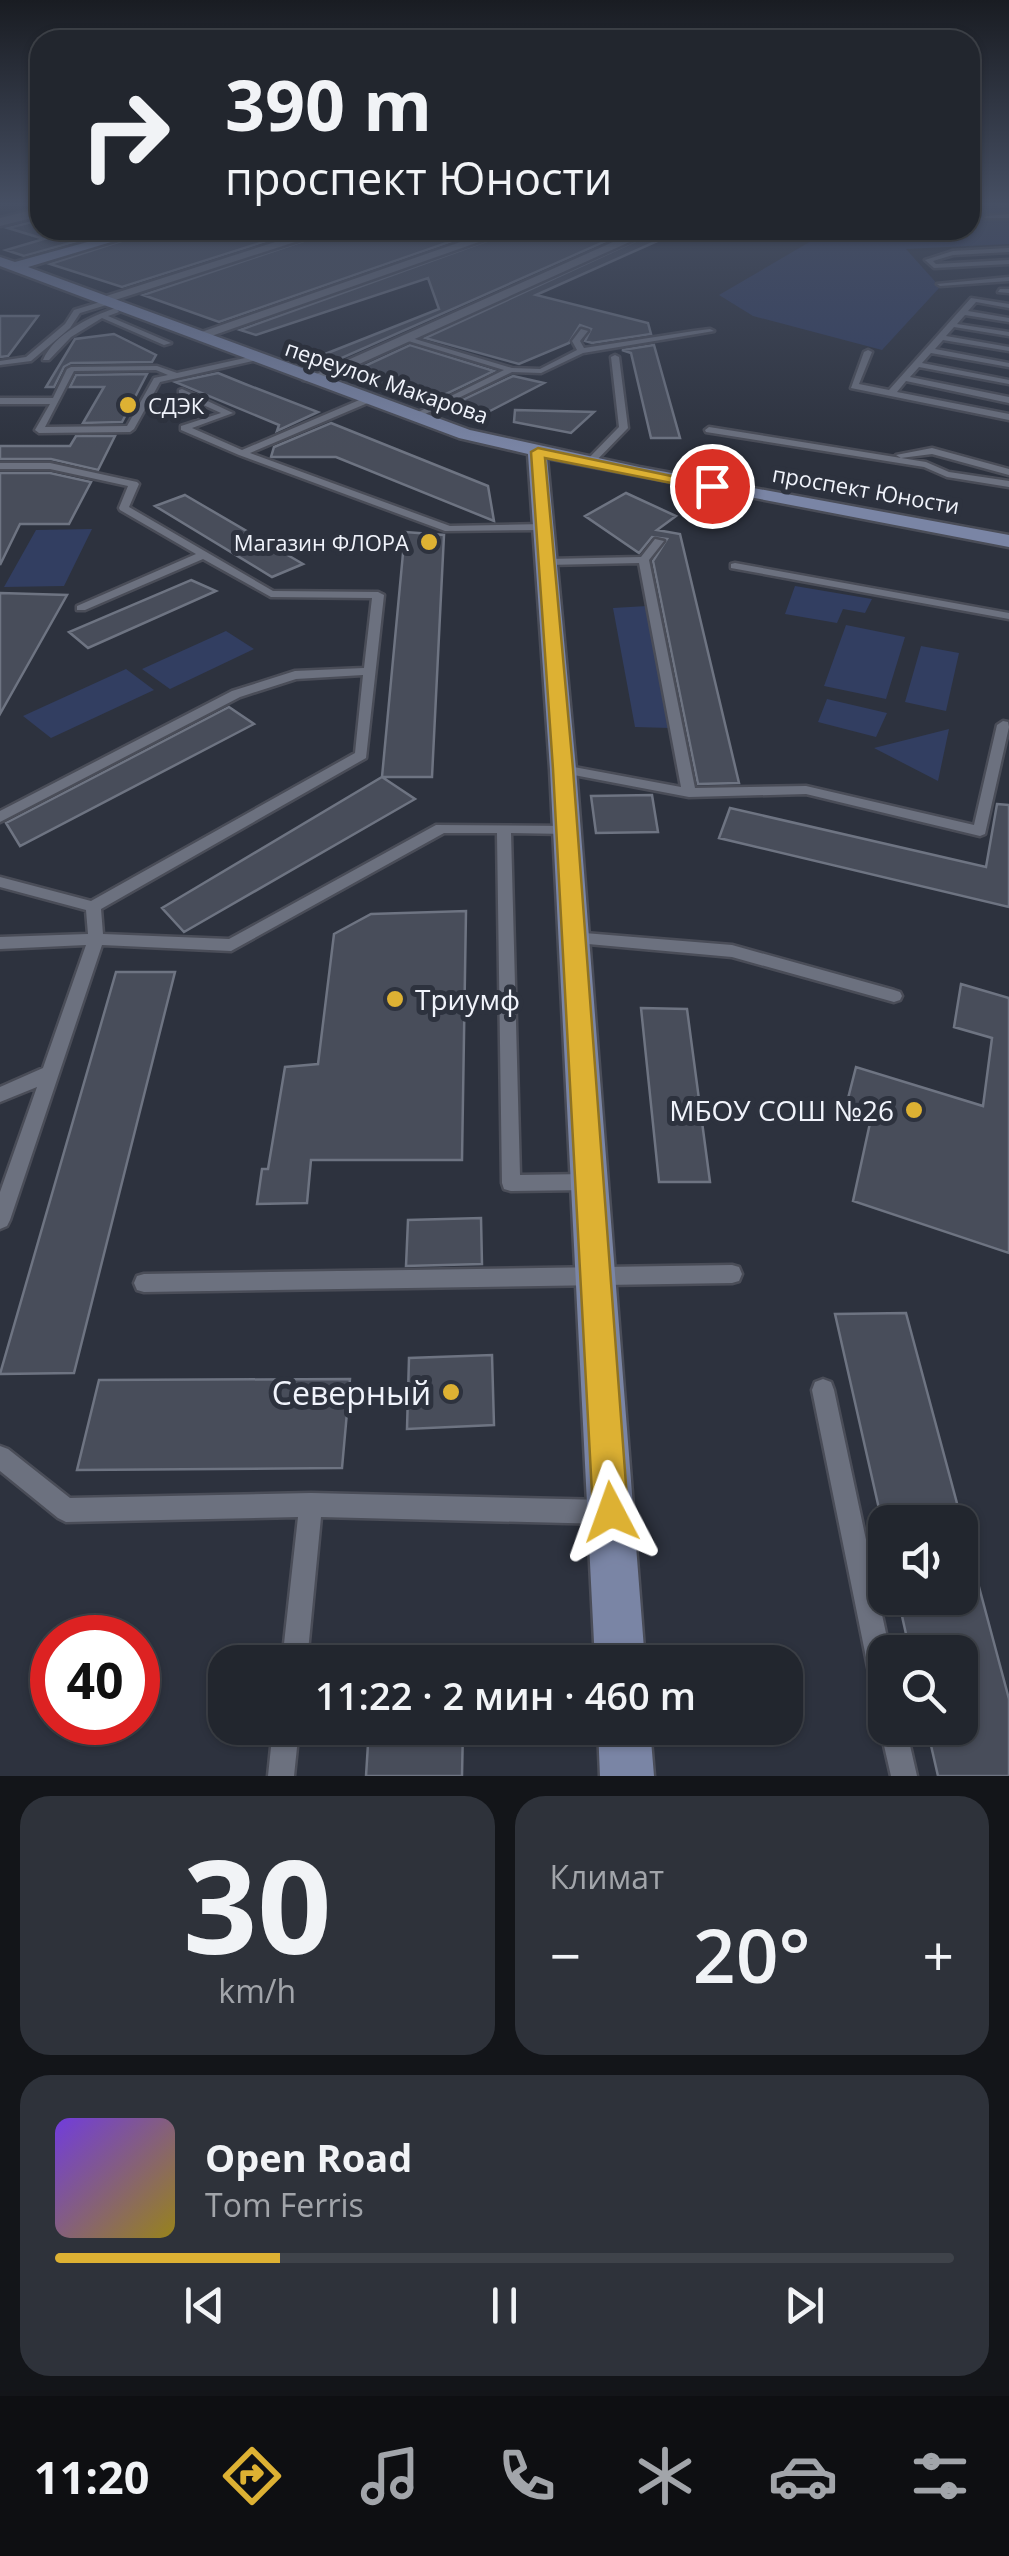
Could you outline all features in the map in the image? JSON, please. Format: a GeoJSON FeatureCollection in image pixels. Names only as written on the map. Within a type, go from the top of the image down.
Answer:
{"type":"FeatureCollection","features":[{"type":"Feature","properties":{"kind":"main road","name":"переулок Макарова"},"geometry":{"type":"LineString","coordinates":[[59,287],[412,416],[538,452]]}},
{"type":"Feature","properties":{"kind":"main road","name":"проспект Юности"},"geometry":{"type":"LineString","coordinates":[[538,452],[1009,541]]}},
{"type":"Feature","properties":{"kind":"main road"},"geometry":{"type":"LineString","coordinates":[[538,452],[563,769],[619,1645]]}},
{"type":"Feature","properties":{"kind":"main road"},"geometry":{"type":"LineString","coordinates":[[625,1745],[628,1776]]}},
{"type":"Feature","properties":{"kind":"street"},"geometry":{"type":"LineString","coordinates":[[110,306],[164,287]]}},
{"type":"Feature","properties":{"kind":"street"},"geometry":{"type":"LineString","coordinates":[[198,336],[341,287]]}},
{"type":"Feature","properties":{"kind":"street"},"geometry":{"type":"LineString","coordinates":[[312,380],[523,287]]}},
{"type":"Feature","properties":{"kind":"lane"},"geometry":{"type":"LineString","coordinates":[[890,393],[974,300],[1009,306]]}},
{"type":"Feature","properties":{"kind":"lane"},"geometry":{"type":"LineString","coordinates":[[46,358],[59,342],[110,306]]}},
{"type":"Feature","properties":{"kind":"lane"},"geometry":{"type":"LineString","coordinates":[[0,363],[28,359],[42,342],[68,329],[78,312],[110,306],[166,344]]}},
{"type":"Feature","properties":{"kind":"lane"},"geometry":{"type":"LineString","coordinates":[[963,312],[1009,320]]}},
{"type":"Feature","properties":{"kind":"lane"},"geometry":{"type":"LineString","coordinates":[[952,324],[1009,334]]}},
{"type":"Feature","properties":{"kind":"lane"},"geometry":{"type":"LineString","coordinates":[[581,351],[576,341],[584,331]]}},
{"type":"Feature","properties":{"kind":"lane"},"geometry":{"type":"LineString","coordinates":[[408,338],[512,370],[540,371],[581,351],[616,350],[664,336],[710,331]]}},
{"type":"Feature","properties":{"kind":"lane"},"geometry":{"type":"LineString","coordinates":[[941,337],[1009,349]]}},
{"type":"Feature","properties":{"kind":"lane"},"geometry":{"type":"LineString","coordinates":[[929,350],[1009,365]]}},
{"type":"Feature","properties":{"kind":"lane"},"geometry":{"type":"LineString","coordinates":[[868,352],[854,386],[1009,417]]}},
{"type":"Feature","properties":{"kind":"lane"},"geometry":{"type":"LineString","coordinates":[[589,463],[624,428],[615,357]]}},
{"type":"Feature","properties":{"kind":"lane"},"geometry":{"type":"LineString","coordinates":[[182,377],[157,368],[72,369],[39,430],[130,428],[157,380],[182,377],[254,358]]}},
{"type":"Feature","properties":{"kind":"lane"},"geometry":{"type":"LineString","coordinates":[[916,364],[1009,382]]}},
{"type":"Feature","properties":{"kind":"lane"},"geometry":{"type":"LineString","coordinates":[[412,416],[512,370]]}},
{"type":"Feature","properties":{"kind":"lane"},"geometry":{"type":"LineString","coordinates":[[904,378],[1009,400]]}},
{"type":"Feature","properties":{"kind":"lane"},"geometry":{"type":"LineString","coordinates":[[182,392],[229,413],[184,428],[242,453],[449,528],[543,527]]}},
{"type":"Feature","properties":{"kind":"lane"},"geometry":{"type":"LineString","coordinates":[[0,400],[56,401]]}},
{"type":"Feature","properties":{"kind":"lane"},"geometry":{"type":"LineString","coordinates":[[242,453],[366,400]]}},
{"type":"Feature","properties":{"kind":"lane"},"geometry":{"type":"LineString","coordinates":[[708,430],[882,458],[1009,484]]}},
{"type":"Feature","properties":{"kind":"lane"},"geometry":{"type":"LineString","coordinates":[[882,458],[932,451],[1009,472]]}},
{"type":"Feature","properties":{"kind":"lane"},"geometry":{"type":"LineString","coordinates":[[0,466],[50,466],[134,484],[124,508],[270,594],[378,595],[361,754],[93,907],[0,882]]}},
{"type":"Feature","properties":{"kind":"lane"},"geometry":{"type":"LineString","coordinates":[[659,541],[644,560],[688,793]]}},
{"type":"Feature","properties":{"kind":"lane"},"geometry":{"type":"LineString","coordinates":[[80,608],[202,555]]}},
{"type":"Feature","properties":{"kind":"lane"},"geometry":{"type":"LineString","coordinates":[[547,562],[644,560]]}},
{"type":"Feature","properties":{"kind":"lane"},"geometry":{"type":"LineString","coordinates":[[735,566],[1009,616]]}},
{"type":"Feature","properties":{"kind":"lane"},"geometry":{"type":"LineString","coordinates":[[0,816],[236,694],[295,676],[370,671]]}},
{"type":"Feature","properties":{"kind":"lane"},"geometry":{"type":"LineString","coordinates":[[563,769],[688,793],[806,790],[980,831],[1003,725]]}},
{"type":"Feature","properties":{"kind":"lane"},"geometry":{"type":"LineString","coordinates":[[0,943],[96,939],[231,945],[441,828],[566,829]]}},
{"type":"Feature","properties":{"kind":"lane"},"geometry":{"type":"LineString","coordinates":[[504,828],[511,1184],[588,1182]]}},
{"type":"Feature","properties":{"kind":"lane"},"geometry":{"type":"LineString","coordinates":[[0,1220],[96,939],[93,907]]}},
{"type":"Feature","properties":{"kind":"lane"},"geometry":{"type":"LineString","coordinates":[[572,938],[732,952],[894,996]]}},
{"type":"Feature","properties":{"kind":"lane"},"geometry":{"type":"LineString","coordinates":[[0,1096],[50,1073]]}},
{"type":"Feature","properties":{"kind":"lane"},"geometry":{"type":"LineString","coordinates":[[144,1284],[732,1274]]}},
{"type":"Feature","properties":{"kind":"lane"},"geometry":{"type":"LineString","coordinates":[[823,1390],[874,1635]]}},
{"type":"Feature","properties":{"kind":"lane"},"geometry":{"type":"LineString","coordinates":[[0,1457],[66,1510],[310,1506],[611,1512]]}},
{"type":"Feature","properties":{"kind":"lane"},"geometry":{"type":"LineString","coordinates":[[296,1645],[310,1506]]}},
{"type":"Feature","properties":{"kind":"lane"},"geometry":{"type":"LineString","coordinates":[[281,1776],[284,1745]]}},
{"type":"Feature","properties":{"kind":"lane"},"geometry":{"type":"LineString","coordinates":[[898,1745],[904,1776]]}},
{"type":"Feature","properties":{"kind":"shaded area"},"geometry":{"type":"Polygon","coordinates":[[[733,287],[940,287],[882,350],[753,316],[719,295],[733,287]]]}},
{"type":"Feature","properties":{"kind":"shaded area"},"geometry":{"type":"Polygon","coordinates":[[[92,529],[64,586],[4,587],[36,530],[92,529]]]}},
{"type":"Feature","properties":{"kind":"shaded area"},"geometry":{"type":"Polygon","coordinates":[[[795,586],[872,599],[865,613],[843,609],[837,623],[785,614],[795,586]]]}},
{"type":"Feature","properties":{"kind":"shaded area"},"geometry":{"type":"Polygon","coordinates":[[[647,606],[670,728],[635,727],[613,608],[647,606]]]}},
{"type":"Feature","properties":{"kind":"shaded area"},"geometry":{"type":"Polygon","coordinates":[[[846,625],[905,637],[886,699],[824,686],[846,625]]]}},
{"type":"Feature","properties":{"kind":"shaded area"},"geometry":{"type":"Polygon","coordinates":[[[226,631],[254,649],[170,689],[142,669],[226,631]]]}},
{"type":"Feature","properties":{"kind":"shaded area"},"geometry":{"type":"Polygon","coordinates":[[[921,646],[959,653],[946,711],[905,702],[921,646]]]}},
{"type":"Feature","properties":{"kind":"shaded area"},"geometry":{"type":"Polygon","coordinates":[[[126,669],[154,690],[51,738],[23,716],[126,669]]]}},
{"type":"Feature","properties":{"kind":"shaded area"},"geometry":{"type":"Polygon","coordinates":[[[827,699],[887,713],[876,737],[818,722],[827,699]]]}},
{"type":"Feature","properties":{"kind":"shaded area"},"geometry":{"type":"Polygon","coordinates":[[[949,729],[938,781],[874,748],[949,729]]]}},
{"type":"Feature","properties":{"kind":"building"},"geometry":{"type":"Polygon","coordinates":[[[167,287],[320,287],[219,322],[143,295],[167,287]]]}},
{"type":"Feature","properties":{"kind":"building"},"geometry":{"type":"Polygon","coordinates":[[[359,287],[401,287],[256,335],[240,330],[359,287]]]}},
{"type":"Feature","properties":{"kind":"building"},"geometry":{"type":"Polygon","coordinates":[[[431,287],[502,287],[335,361],[320,356],[439,309],[431,287]]]}},
{"type":"Feature","properties":{"kind":"building"},"geometry":{"type":"Polygon","coordinates":[[[536,287],[554,287],[536,295],[648,323],[651,334],[592,343],[585,341],[591,329],[580,325],[569,343],[519,364],[425,338],[536,287]]]}},
{"type":"Feature","properties":{"kind":"building"},"geometry":{"type":"Polygon","coordinates":[[[0,316],[38,316],[8,356],[0,357],[0,316]]]}},
{"type":"Feature","properties":{"kind":"building"},"geometry":{"type":"Polygon","coordinates":[[[114,334],[156,355],[152,362],[71,363],[64,367],[54,387],[46,387],[75,339],[114,334]]]}},
{"type":"Feature","properties":{"kind":"building"},"geometry":{"type":"Polygon","coordinates":[[[410,345],[494,371],[442,396],[356,370],[410,345]]]}},
{"type":"Feature","properties":{"kind":"building"},"geometry":{"type":"Polygon","coordinates":[[[654,345],[680,438],[651,438],[631,353],[622,350],[654,345]]]}},
{"type":"Feature","properties":{"kind":"building"},"geometry":{"type":"Polygon","coordinates":[[[218,373],[318,412],[277,431],[279,425],[175,382],[218,373]]]}},
{"type":"Feature","properties":{"kind":"building"},"geometry":{"type":"Polygon","coordinates":[[[147,374],[122,422],[83,423],[104,387],[70,387],[76,375],[147,374]]]}},
{"type":"Feature","properties":{"kind":"building"},"geometry":{"type":"Polygon","coordinates":[[[513,376],[544,383],[490,411],[460,401],[513,376]]]}},
{"type":"Feature","properties":{"kind":"building"},"geometry":{"type":"Polygon","coordinates":[[[515,410],[594,412],[571,433],[514,422],[515,410]]]}},
{"type":"Feature","properties":{"kind":"building"},"geometry":{"type":"Polygon","coordinates":[[[331,423],[488,486],[494,521],[336,457],[271,457],[274,447],[331,423]]]}},
{"type":"Feature","properties":{"kind":"building"},"geometry":{"type":"Polygon","coordinates":[[[76,436],[115,436],[98,470],[51,459],[0,459],[0,446],[70,446],[76,436]]]}},
{"type":"Feature","properties":{"kind":"building"},"geometry":{"type":"Polygon","coordinates":[[[0,473],[50,473],[91,482],[69,524],[20,524],[0,565],[0,473]]]}},
{"type":"Feature","properties":{"kind":"building"},"geometry":{"type":"Polygon","coordinates":[[[626,493],[676,516],[657,530],[680,534],[739,783],[698,784],[653,561],[667,539],[652,537],[639,553],[585,516],[626,493]]]}},
{"type":"Feature","properties":{"kind":"building"},"geometry":{"type":"Polygon","coordinates":[[[185,495],[303,564],[272,577],[155,506],[185,495]]]}},
{"type":"Feature","properties":{"kind":"building"},"geometry":{"type":"Polygon","coordinates":[[[405,532],[444,535],[432,777],[382,777],[405,532]]]}},
{"type":"Feature","properties":{"kind":"building"},"geometry":{"type":"Polygon","coordinates":[[[191,580],[216,591],[88,648],[69,632],[191,580]]]}},
{"type":"Feature","properties":{"kind":"building"},"geometry":{"type":"Polygon","coordinates":[[[0,593],[67,595],[0,714],[0,593]]]}},
{"type":"Feature","properties":{"kind":"building"},"geometry":{"type":"Polygon","coordinates":[[[229,707],[254,724],[20,846],[6,823],[229,707]]]}},
{"type":"Feature","properties":{"kind":"building"},"geometry":{"type":"Polygon","coordinates":[[[382,777],[415,799],[184,932],[162,908],[382,777]]]}},
{"type":"Feature","properties":{"kind":"building"},"geometry":{"type":"Polygon","coordinates":[[[652,795],[658,832],[596,833],[591,796],[652,795]]]}},
{"type":"Feature","properties":{"kind":"building"},"geometry":{"type":"Polygon","coordinates":[[[997,804],[1009,805],[1009,907],[719,838],[730,808],[986,867],[997,804]]]}},
{"type":"Feature","properties":{"kind":"building","name":"Триумф"},"geometry":{"type":"Polygon","coordinates":[[[466,911],[462,1160],[311,1160],[307,1203],[257,1204],[262,1169],[268,1169],[285,1067],[318,1064],[334,934],[371,914],[466,911]]]}},
{"type":"Feature","properties":{"kind":"building"},"geometry":{"type":"Polygon","coordinates":[[[116,972],[175,972],[74,1373],[0,1374],[116,972]]]}},
{"type":"Feature","properties":{"kind":"building"},"geometry":{"type":"Polygon","coordinates":[[[961,984],[1009,998],[1009,1253],[853,1201],[870,1123],[844,1114],[856,1067],[983,1106],[992,1038],[954,1027],[961,984]]]}},
{"type":"Feature","properties":{"kind":"building"},"geometry":{"type":"Polygon","coordinates":[[[641,1008],[687,1009],[710,1182],[659,1182],[641,1008]]]}},
{"type":"Feature","properties":{"kind":"building"},"geometry":{"type":"Polygon","coordinates":[[[481,1218],[482,1264],[406,1266],[408,1220],[481,1218]]]}},
{"type":"Feature","properties":{"kind":"building"},"geometry":{"type":"Polygon","coordinates":[[[906,1313],[957,1505],[878,1505],[835,1314],[906,1313]]]}},
{"type":"Feature","properties":{"kind":"building","name":"Северный"},"geometry":{"type":"Polygon","coordinates":[[[492,1355],[494,1425],[407,1429],[409,1358],[492,1355]]]}},
{"type":"Feature","properties":{"kind":"building"},"geometry":{"type":"Polygon","coordinates":[[[350,1379],[342,1468],[77,1470],[99,1380],[350,1379]]]}},
{"type":"Feature","properties":{"kind":"building"},"geometry":{"type":"Polygon","coordinates":[[[978,1583],[1009,1699],[1009,1776],[938,1776],[931,1745],[978,1745],[978,1635],[906,1635],[902,1615],[978,1615],[978,1583]]]}},
{"type":"Feature","properties":{"kind":"building"},"geometry":{"type":"Polygon","coordinates":[[[368,1745],[463,1745],[462,1776],[366,1776],[368,1745]]]}},
{"type":"Feature","properties":{"kind":"place","name":"СДЭК"},"geometry":{"type":"Point","coordinates":[128,405]}},
{"type":"Feature","properties":{"kind":"place","name":"Магазин ФЛОРА"},"geometry":{"type":"Point","coordinates":[429,542]}},
{"type":"Feature","properties":{"kind":"place","name":"Триумф"},"geometry":{"type":"Point","coordinates":[395,999]}},
{"type":"Feature","properties":{"kind":"place","name":"МБОУ СОШ №26"},"geometry":{"type":"Point","coordinates":[914,1110]}},
{"type":"Feature","properties":{"kind":"place","name":"Северный"},"geometry":{"type":"Point","coordinates":[451,1392]}},
{"type":"Feature","properties":{"kind":"route"},"geometry":{"type":"LineString","coordinates":[[611,1512],[563,769],[538,452],[712,486]]}}]}
